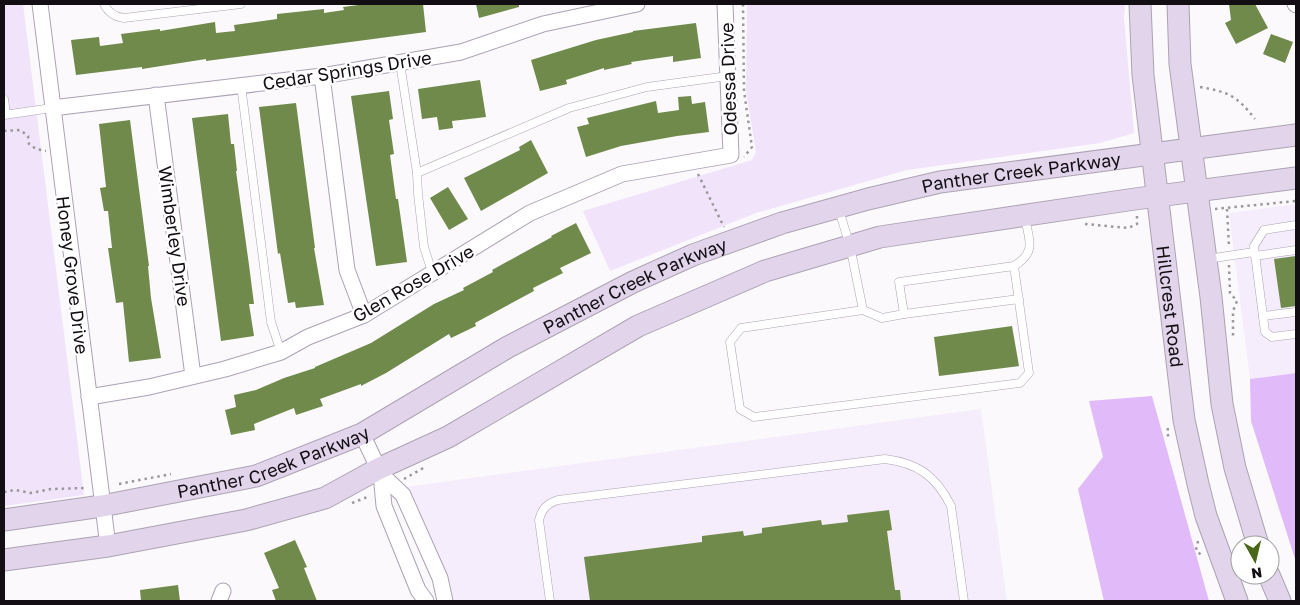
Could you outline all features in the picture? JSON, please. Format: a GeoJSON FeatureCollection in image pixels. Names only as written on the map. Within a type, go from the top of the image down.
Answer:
{"type":"FeatureCollection","features":[{"type":"Feature","properties":{"kind":"main road","name":"Hillcrest Road"},"geometry":{"type":"LineString","coordinates":[[1140,4],[1143,75],[1180,387],[1189,444],[1206,516],[1237,601]]}},
{"type":"Feature","properties":{"kind":"main road"},"geometry":{"type":"LineString","coordinates":[[1178,4],[1180,64],[1206,259],[1218,372],[1228,436],[1243,500],[1260,535]]}},
{"type":"Feature","properties":{"kind":"main road","name":"Panther Creek Parkway"},"geometry":{"type":"LineString","coordinates":[[4,520],[102,506],[256,476],[362,434],[508,347],[632,282],[692,255],[782,223],[940,182],[1296,135]]}},
{"type":"Feature","properties":{"kind":"main road"},"geometry":{"type":"LineString","coordinates":[[4,560],[108,546],[246,520],[324,498],[448,437],[638,326],[765,271],[880,237],[1197,190],[1296,178]]}},
{"type":"Feature","properties":{"kind":"main road"},"geometry":{"type":"LineString","coordinates":[[1277,585],[1280,601]]}},
{"type":"Feature","properties":{"kind":"street","name":"Honey Grove Drive"},"geometry":{"type":"LineString","coordinates":[[40,4],[108,546]]}},
{"type":"Feature","properties":{"kind":"street","name":"Cedar Springs Drive"},"geometry":{"type":"LineString","coordinates":[[52,108],[322,76],[400,63],[461,52],[543,24],[637,4]]}},
{"type":"Feature","properties":{"kind":"street","name":"Odessa Drive"},"geometry":{"type":"LineString","coordinates":[[725,4],[731,155]]}},
{"type":"Feature","properties":{"kind":"street"},"geometry":{"type":"LineString","coordinates":[[322,76],[346,270],[364,315]]}},
{"type":"Feature","properties":{"kind":"street","name":"Wimberley Drive"},"geometry":{"type":"LineString","coordinates":[[156,95],[193,376]]}},
{"type":"Feature","properties":{"kind":"street","name":"Glen Rose Drive"},"geometry":{"type":"LineString","coordinates":[[89,396],[149,387],[225,369],[281,352],[308,337],[364,315],[530,213],[622,174],[731,155]]}},
{"type":"Feature","properties":{"kind":"street"},"geometry":{"type":"LineString","coordinates":[[362,434],[387,487],[384,506],[418,590],[426,601]]}},
{"type":"Feature","properties":{"kind":"street"},"geometry":{"type":"LineString","coordinates":[[387,487],[403,495],[440,578],[446,601]]}},
{"type":"Feature","properties":{"kind":"lane"},"geometry":{"type":"LineString","coordinates":[[104,4],[111,13],[124,18],[241,4]]}},
{"type":"Feature","properties":{"kind":"lane"},"geometry":{"type":"LineString","coordinates":[[400,63],[417,173],[424,247],[432,272]]}},
{"type":"Feature","properties":{"kind":"lane"},"geometry":{"type":"LineString","coordinates":[[417,173],[569,108],[647,87],[728,76]]}},
{"type":"Feature","properties":{"kind":"lane"},"geometry":{"type":"LineString","coordinates":[[241,85],[271,322],[281,352]]}},
{"type":"Feature","properties":{"kind":"lane"},"geometry":{"type":"LineString","coordinates":[[4,99],[5,114],[52,108]]}},
{"type":"Feature","properties":{"kind":"lane"},"geometry":{"type":"LineString","coordinates":[[839,208],[850,246],[863,310]]}},
{"type":"Feature","properties":{"kind":"lane"},"geometry":{"type":"LineString","coordinates":[[904,314],[899,282],[1014,266],[1024,260],[1030,249],[1025,216]]}},
{"type":"Feature","properties":{"kind":"lane"},"geometry":{"type":"LineString","coordinates":[[1296,225],[1264,230],[1254,246],[1265,332],[1272,338],[1296,334]]}},
{"type":"Feature","properties":{"kind":"lane"},"geometry":{"type":"LineString","coordinates":[[1206,259],[1229,255],[1296,250]]}},
{"type":"Feature","properties":{"kind":"lane"},"geometry":{"type":"LineString","coordinates":[[1014,266],[1019,299],[1029,373],[1020,383],[754,417],[740,409],[730,342],[741,328],[863,310],[882,318],[1019,299]]}},
{"type":"Feature","properties":{"kind":"lane"},"geometry":{"type":"LineString","coordinates":[[1263,316],[1296,312]]}},
{"type":"Feature","properties":{"kind":"lane"},"geometry":{"type":"LineString","coordinates":[[550,601],[539,520],[542,509],[549,503],[558,500],[885,459],[900,461],[917,467],[929,475],[946,496],[951,506],[964,601]]}},
{"type":"Feature","properties":{"kind":"path"},"geometry":{"type":"LineString","coordinates":[[1200,87],[1223,91],[1243,104],[1255,119]]}},
{"type":"Feature","properties":{"kind":"path"},"geometry":{"type":"LineString","coordinates":[[4,131],[20,130],[28,136],[30,144],[36,150],[47,152]]}},
{"type":"Feature","properties":{"kind":"path"},"geometry":{"type":"LineString","coordinates":[[697,172],[725,230]]}},
{"type":"Feature","properties":{"kind":"path"},"geometry":{"type":"LineString","coordinates":[[1215,209],[1296,201]]}},
{"type":"Feature","properties":{"kind":"path"},"geometry":{"type":"LineString","coordinates":[[1226,209],[1230,293],[1237,302],[1233,311],[1233,346]]}},
{"type":"Feature","properties":{"kind":"path"},"geometry":{"type":"LineString","coordinates":[[1084,224],[1128,228],[1137,224],[1136,214]]}},
{"type":"Feature","properties":{"kind":"path"},"geometry":{"type":"LineString","coordinates":[[1137,219],[1143,218]]}},
{"type":"Feature","properties":{"kind":"path"},"geometry":{"type":"LineString","coordinates":[[349,504],[387,487],[430,464]]}},
{"type":"Feature","properties":{"kind":"path"},"geometry":{"type":"LineString","coordinates":[[4,492],[15,490],[31,493],[51,489],[79,490],[91,488]]}},
{"type":"Feature","properties":{"kind":"shaded area"},"geometry":{"type":"Polygon","coordinates":[[[4,4],[23,4],[84,495],[4,506],[4,4]]]}},
{"type":"Feature","properties":{"kind":"shaded area"},"geometry":{"type":"Polygon","coordinates":[[[747,4],[1125,4],[1124,18],[1134,133],[1100,143],[907,170],[756,213],[610,271],[583,211],[752,160],[756,152],[746,92],[747,4]]]}},
{"type":"Feature","properties":{"kind":"shaded area"},"geometry":{"type":"Polygon","coordinates":[[[1296,204],[1296,373],[1250,379],[1229,213],[1296,204]]]}},
{"type":"Feature","properties":{"kind":"shaded area"},"geometry":{"type":"Polygon","coordinates":[[[1296,373],[1296,562],[1251,421],[1250,379],[1296,373]]]}},
{"type":"Feature","properties":{"kind":"shaded area"},"geometry":{"type":"Polygon","coordinates":[[[1152,396],[1209,601],[1104,601],[1078,489],[1103,457],[1089,401],[1152,396]]]}},
{"type":"Feature","properties":{"kind":"shaded area"},"geometry":{"type":"Polygon","coordinates":[[[981,409],[1007,601],[451,601],[405,487],[981,409]]]}},
{"type":"Feature","properties":{"kind":"building"},"geometry":{"type":"Polygon","coordinates":[[[366,4],[423,4],[426,32],[206,61],[206,59],[142,69],[142,67],[76,75],[71,40],[99,37],[100,46],[123,43],[121,34],[160,29],[160,31],[215,22],[216,33],[235,31],[234,25],[277,19],[277,14],[324,9],[324,13],[344,10],[343,7],[366,4]]]}},
{"type":"Feature","properties":{"kind":"building"},"geometry":{"type":"Polygon","coordinates":[[[476,4],[519,4],[519,7],[479,18],[476,4]]]}},
{"type":"Feature","properties":{"kind":"building"},"geometry":{"type":"Polygon","coordinates":[[[1229,4],[1255,4],[1268,28],[1236,44],[1225,23],[1231,20],[1229,4]]]}},
{"type":"Feature","properties":{"kind":"building"},"geometry":{"type":"Polygon","coordinates":[[[696,23],[701,58],[673,62],[673,56],[631,62],[632,64],[604,70],[604,68],[566,80],[567,84],[540,91],[531,60],[633,31],[696,23]]]}},
{"type":"Feature","properties":{"kind":"building"},"geometry":{"type":"Polygon","coordinates":[[[1271,34],[1293,42],[1285,63],[1263,54],[1271,34]]]}},
{"type":"Feature","properties":{"kind":"building"},"geometry":{"type":"Polygon","coordinates":[[[480,80],[486,117],[452,121],[453,128],[439,130],[437,117],[422,119],[418,89],[480,80]]]}},
{"type":"Feature","properties":{"kind":"building"},"geometry":{"type":"Polygon","coordinates":[[[389,91],[393,119],[389,120],[394,154],[390,155],[407,262],[376,266],[351,96],[389,91]]]}},
{"type":"Feature","properties":{"kind":"building"},"geometry":{"type":"Polygon","coordinates":[[[691,96],[692,104],[705,102],[709,132],[621,146],[586,157],[577,127],[589,124],[587,118],[656,101],[658,113],[679,110],[678,97],[691,96]]]}},
{"type":"Feature","properties":{"kind":"building"},"geometry":{"type":"Polygon","coordinates":[[[296,103],[314,248],[324,305],[296,308],[295,302],[288,303],[280,253],[278,254],[259,107],[296,103]]]}},
{"type":"Feature","properties":{"kind":"building"},"geometry":{"type":"Polygon","coordinates":[[[228,114],[231,144],[234,144],[254,304],[249,304],[254,336],[221,341],[192,118],[228,114]]]}},
{"type":"Feature","properties":{"kind":"building"},"geometry":{"type":"Polygon","coordinates":[[[130,120],[149,266],[151,298],[161,358],[129,362],[123,302],[116,303],[108,248],[112,248],[108,211],[104,211],[100,188],[106,187],[99,124],[130,120]]]}},
{"type":"Feature","properties":{"kind":"building"},"geometry":{"type":"Polygon","coordinates":[[[531,140],[548,173],[481,211],[464,178],[520,150],[519,147],[531,140]]]}},
{"type":"Feature","properties":{"kind":"building"},"geometry":{"type":"Polygon","coordinates":[[[448,187],[468,219],[449,230],[430,198],[448,187]]]}},
{"type":"Feature","properties":{"kind":"building"},"geometry":{"type":"Polygon","coordinates":[[[576,223],[591,253],[560,268],[563,273],[533,288],[534,291],[475,323],[476,326],[451,338],[449,334],[386,373],[361,386],[361,384],[320,399],[323,406],[296,415],[294,408],[254,424],[255,430],[231,435],[225,410],[236,407],[234,395],[256,390],[315,368],[371,343],[434,304],[464,290],[463,288],[493,272],[492,270],[576,223]]]}},
{"type":"Feature","properties":{"kind":"building"},"geometry":{"type":"Polygon","coordinates":[[[1296,256],[1296,306],[1281,308],[1274,259],[1296,256]]]}},
{"type":"Feature","properties":{"kind":"building"},"geometry":{"type":"Polygon","coordinates":[[[1012,326],[1019,366],[939,376],[934,337],[1012,326]]]}},
{"type":"Feature","properties":{"kind":"building"},"geometry":{"type":"Polygon","coordinates":[[[889,510],[892,530],[887,531],[895,590],[900,590],[901,601],[590,601],[584,557],[702,542],[702,536],[743,531],[744,536],[762,533],[762,528],[821,520],[822,525],[848,522],[847,515],[889,510]]]}},
{"type":"Feature","properties":{"kind":"building"},"geometry":{"type":"Polygon","coordinates":[[[295,540],[307,567],[304,568],[317,601],[276,601],[272,590],[279,588],[264,553],[295,540]]]}},
{"type":"Feature","properties":{"kind":"building"},"geometry":{"type":"Polygon","coordinates":[[[178,585],[180,601],[141,601],[140,590],[178,585]]]}}]}
